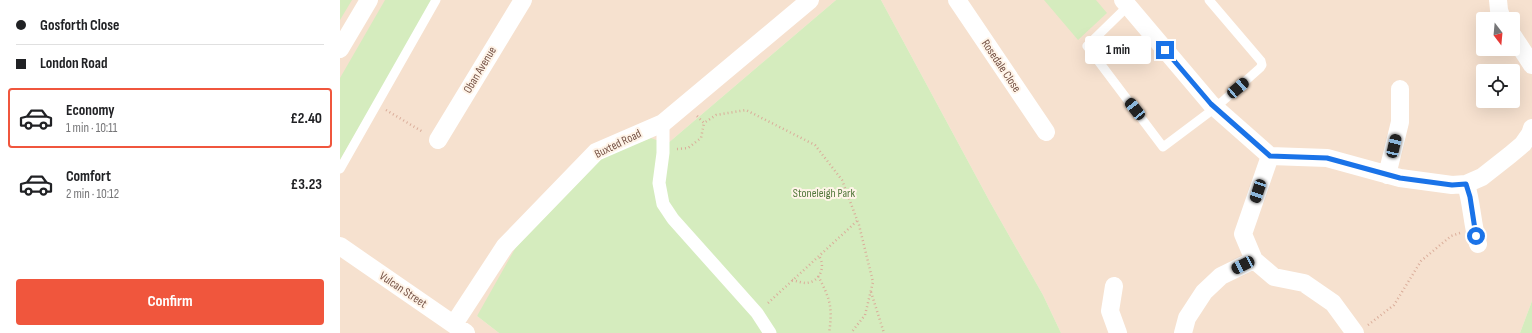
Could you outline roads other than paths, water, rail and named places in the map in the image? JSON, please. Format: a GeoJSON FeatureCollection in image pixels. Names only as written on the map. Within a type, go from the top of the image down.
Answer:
{"type":"FeatureCollection","features":[{"type":"Feature","properties":{"kind":"street"},"geometry":{"type":"LineString","coordinates":[[340,49],[369,0]]}},
{"type":"Feature","properties":{"kind":"street","name":"Oban Avenue"},"geometry":{"type":"LineString","coordinates":[[438,140],[523,0]]}},
{"type":"Feature","properties":{"kind":"street","name":"Buxted Road"},"geometry":{"type":"LineString","coordinates":[[460,329],[505,246],[596,152],[663,123],[791,6],[810,0]]}},
{"type":"Feature","properties":{"kind":"street","name":"Rosedale Close"},"geometry":{"type":"LineString","coordinates":[[957,0],[1046,132]]}},
{"type":"Feature","properties":{"kind":"street"},"geometry":{"type":"LineString","coordinates":[[1498,0],[1500,12]]}},
{"type":"Feature","properties":{"kind":"street"},"geometry":{"type":"LineString","coordinates":[[1129,2],[1215,108],[1270,156],[1327,158],[1400,178],[1452,185],[1466,184],[1482,177],[1523,144],[1532,128]]}},
{"type":"Feature","properties":{"kind":"street"},"geometry":{"type":"LineString","coordinates":[[1520,47],[1532,65]]}},
{"type":"Feature","properties":{"kind":"street"},"geometry":{"type":"LineString","coordinates":[[1387,175],[1400,122],[1400,89]]}},
{"type":"Feature","properties":{"kind":"street"},"geometry":{"type":"LineString","coordinates":[[663,123],[662,160],[659,183],[662,204],[673,219],[757,313],[770,333]]}},
{"type":"Feature","properties":{"kind":"street"},"geometry":{"type":"LineString","coordinates":[[1270,156],[1243,234],[1254,260],[1274,277],[1304,283],[1333,303],[1359,331]]}},
{"type":"Feature","properties":{"kind":"street"},"geometry":{"type":"LineString","coordinates":[[1466,184],[1470,197],[1476,236]]}},
{"type":"Feature","properties":{"kind":"street","name":"Vulcan Street"},"geometry":{"type":"LineString","coordinates":[[340,246],[460,329]]}},
{"type":"Feature","properties":{"kind":"street"},"geometry":{"type":"LineString","coordinates":[[1183,333],[1187,318],[1204,292],[1222,276],[1254,260]]}},
{"type":"Feature","properties":{"kind":"street"},"geometry":{"type":"LineString","coordinates":[[1114,286],[1110,311],[1118,333]]}},
{"type":"Feature","properties":{"kind":"lane"},"geometry":{"type":"LineString","coordinates":[[340,168],[436,0]]}},
{"type":"Feature","properties":{"kind":"lane"},"geometry":{"type":"LineString","coordinates":[[1129,2],[1087,46],[1163,147],[1215,108],[1260,68],[1262,63],[1209,0]]}},
{"type":"Feature","properties":{"kind":"park label","name":"Stoneleigh Park"},"geometry":{"type":"Point","coordinates":[824,193]}}]}
